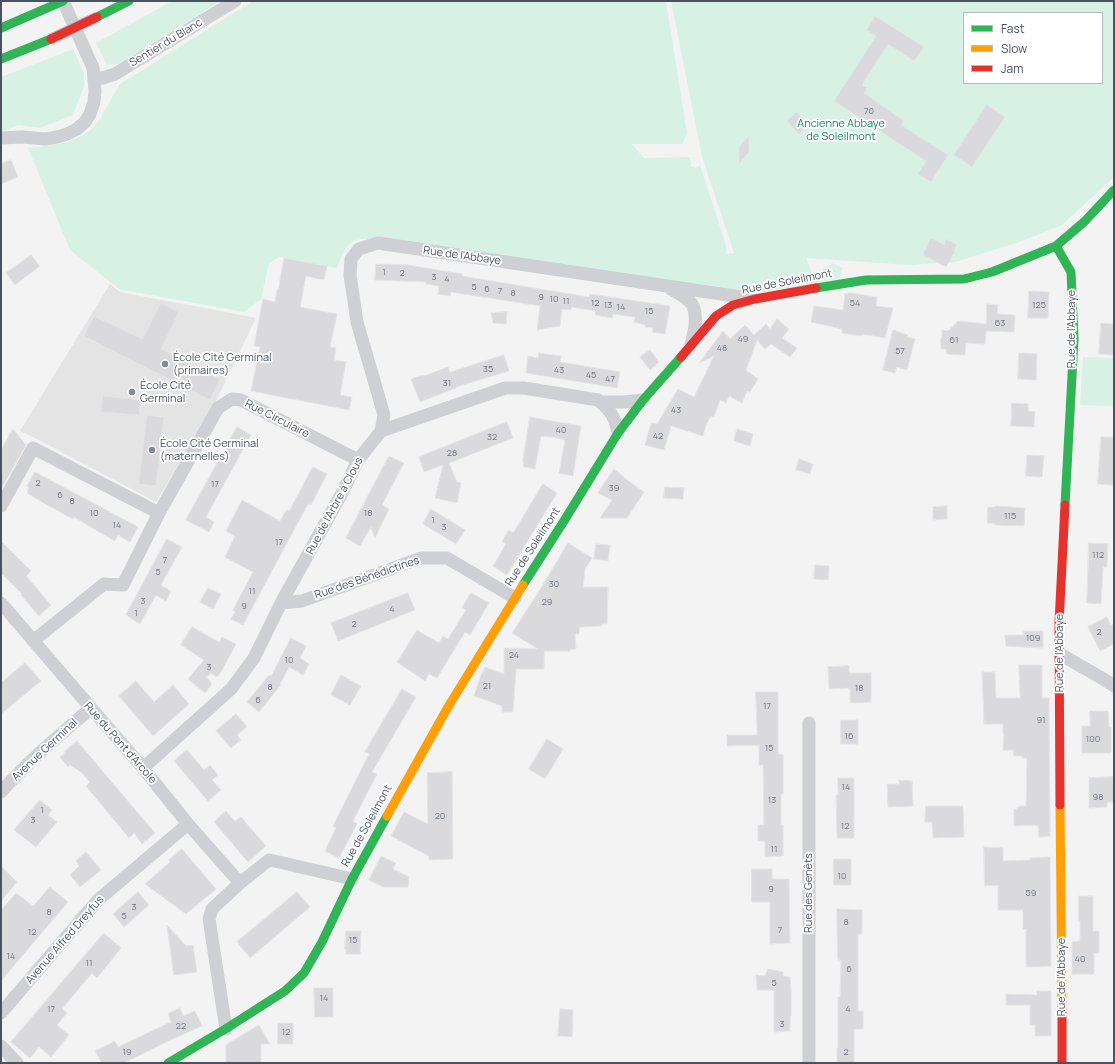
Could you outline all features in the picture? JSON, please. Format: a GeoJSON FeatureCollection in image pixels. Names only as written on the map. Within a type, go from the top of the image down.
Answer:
{"type":"FeatureCollection","features":[{"type":"Feature","properties":{"kind":"main road"},"geometry":{"type":"LineString","coordinates":[[1,28],[63,1]]}},
{"type":"Feature","properties":{"kind":"main road"},"geometry":{"type":"LineString","coordinates":[[1,60],[51,39],[129,1]]}},
{"type":"Feature","properties":{"kind":"main road","name":"Rue de Soleilmont"},"geometry":{"type":"LineString","coordinates":[[168,1063],[286,991],[304,973],[322,942],[352,879],[448,707],[618,433],[643,400],[716,316],[733,305],[755,299],[866,280],[964,279],[992,272],[1056,246],[1084,222],[1114,190]]}},
{"type":"Feature","properties":{"kind":"main road","name":"Rue de l'Abbaye"},"geometry":{"type":"LineString","coordinates":[[1056,246],[1071,272],[1074,339],[1059,623],[1062,1063]]}},
{"type":"Feature","properties":{"kind":"street"},"geometry":{"type":"LineString","coordinates":[[1,138],[22,137],[45,139],[57,137],[77,129],[85,122],[90,114],[94,102],[95,92],[93,68],[63,1]]}},
{"type":"Feature","properties":{"kind":"street","name":"Sentier du Blanc"},"geometry":{"type":"LineString","coordinates":[[94,77],[103,78],[115,74],[235,1]]}},
{"type":"Feature","properties":{"kind":"street","name":"Rue de l'Abbaye"},"geometry":{"type":"LineString","coordinates":[[381,431],[384,416],[357,322],[350,274],[351,259],[359,249],[378,243],[755,299]]}},
{"type":"Feature","properties":{"kind":"street"},"geometry":{"type":"LineString","coordinates":[[666,286],[683,295],[693,306],[695,330],[691,344]]}},
{"type":"Feature","properties":{"kind":"street"},"geometry":{"type":"LineString","coordinates":[[381,431],[505,388],[524,388],[598,400],[607,407],[615,420],[618,433]]}},
{"type":"Feature","properties":{"kind":"street","name":"Rue Circulaire"},"geometry":{"type":"LineString","coordinates":[[34,641],[104,584],[123,585],[159,513],[218,408],[232,399],[241,400],[358,460]]}},
{"type":"Feature","properties":{"kind":"street"},"geometry":{"type":"LineString","coordinates":[[600,402],[643,400]]}},
{"type":"Feature","properties":{"kind":"street","name":"Rue de l'Arbre à Clous"},"geometry":{"type":"LineString","coordinates":[[143,768],[231,689],[254,658],[281,603],[342,493],[358,460],[381,431]]}},
{"type":"Feature","properties":{"kind":"street"},"geometry":{"type":"LineString","coordinates":[[1,506],[33,448],[159,513]]}},
{"type":"Feature","properties":{"kind":"street","name":"Rue des Bénédictines"},"geometry":{"type":"LineString","coordinates":[[281,603],[302,601],[422,558],[447,558],[515,598]]}},
{"type":"Feature","properties":{"kind":"street","name":"Rue du Pont d'Arcole"},"geometry":{"type":"LineString","coordinates":[[1,603],[143,768],[188,824],[240,883]]}},
{"type":"Feature","properties":{"kind":"street"},"geometry":{"type":"LineString","coordinates":[[1059,653],[1114,686]]}},
{"type":"Feature","properties":{"kind":"street","name":"Avenue Germinal"},"geometry":{"type":"LineString","coordinates":[[1,792],[36,756],[91,708]]}},
{"type":"Feature","properties":{"kind":"street","name":"Rue des Genêts"},"geometry":{"type":"LineString","coordinates":[[809,722],[809,1063]]}},
{"type":"Feature","properties":{"kind":"street","name":"Avenue Alfred Dreyfus"},"geometry":{"type":"LineString","coordinates":[[1,1013],[98,900],[188,824]]}},
{"type":"Feature","properties":{"kind":"street"},"geometry":{"type":"LineString","coordinates":[[226,1029],[209,919],[212,909],[240,883],[269,860],[352,879]]}},
{"type":"Feature","properties":{"kind":"street"},"geometry":{"type":"LineString","coordinates":[[1,1046],[17,1063]]}},
{"type":"Feature","properties":{"kind":"shaded area","name":"École Cité Germinal"},"geometry":{"type":"Polygon","coordinates":[[[110,284],[120,292],[256,318],[215,403],[156,502],[20,431],[110,284]]]}},
{"type":"Feature","properties":{"kind":"green space"},"geometry":{"type":"Polygon","coordinates":[[[172,1],[221,1],[118,64],[107,65],[96,43],[172,1]]]}},
{"type":"Feature","properties":{"kind":"green space","name":"Ancienne Abbaye de Soleilmont"},"geometry":{"type":"Polygon","coordinates":[[[253,1],[666,1],[687,134],[682,144],[632,144],[644,158],[690,157],[691,166],[695,168],[700,165],[726,245],[726,254],[734,253],[702,157],[671,1],[1114,1],[1114,177],[1062,225],[1022,241],[956,262],[909,265],[806,258],[813,276],[832,263],[843,268],[839,278],[759,293],[630,276],[387,239],[360,239],[354,241],[345,249],[337,268],[279,257],[269,263],[261,299],[244,312],[119,289],[70,250],[28,148],[74,140],[89,131],[99,120],[120,84],[253,1]]]}},
{"type":"Feature","properties":{"kind":"green space"},"geometry":{"type":"Polygon","coordinates":[[[73,49],[84,73],[84,86],[73,115],[40,128],[18,125],[1,132],[1,77],[73,49]]]}},
{"type":"Feature","properties":{"kind":"green space"},"geometry":{"type":"Polygon","coordinates":[[[1083,357],[1114,358],[1114,406],[1080,405],[1083,357]]]}},
{"type":"Feature","properties":{"kind":"building"},"geometry":{"type":"Polygon","coordinates":[[[875,16],[924,47],[914,61],[888,44],[862,85],[867,88],[864,93],[904,121],[901,125],[948,155],[931,182],[918,174],[926,161],[834,101],[876,36],[867,30],[875,16]]]}},
{"type":"Feature","properties":{"kind":"building"},"geometry":{"type":"Polygon","coordinates":[[[987,105],[1005,117],[972,167],[954,155],[987,105]]]}},
{"type":"Feature","properties":{"kind":"building"},"geometry":{"type":"Polygon","coordinates":[[[797,112],[809,125],[799,134],[787,121],[797,112]]]}},
{"type":"Feature","properties":{"kind":"building"},"geometry":{"type":"Polygon","coordinates":[[[749,136],[749,152],[739,164],[739,148],[749,136]]]}},
{"type":"Feature","properties":{"kind":"building"},"geometry":{"type":"Polygon","coordinates":[[[11,160],[18,177],[1,184],[1,164],[11,160]]]}},
{"type":"Feature","properties":{"kind":"building"},"geometry":{"type":"Polygon","coordinates":[[[931,238],[944,245],[946,239],[957,245],[946,267],[923,255],[931,238]]]}},
{"type":"Feature","properties":{"kind":"building"},"geometry":{"type":"Polygon","coordinates":[[[31,255],[40,266],[15,285],[6,273],[31,255]]]}},
{"type":"Feature","properties":{"kind":"building"},"geometry":{"type":"Polygon","coordinates":[[[284,258],[327,266],[324,280],[306,276],[300,307],[337,314],[330,347],[336,348],[334,360],[346,362],[340,395],[352,397],[349,410],[251,391],[260,347],[254,346],[263,299],[275,302],[284,258]]]}},
{"type":"Feature","properties":{"kind":"building"},"geometry":{"type":"Polygon","coordinates":[[[376,264],[408,265],[462,274],[462,276],[589,297],[590,294],[670,306],[665,334],[652,332],[653,328],[645,327],[645,325],[634,322],[635,317],[613,314],[612,318],[595,315],[595,311],[572,307],[571,310],[562,309],[560,326],[537,330],[540,306],[451,292],[450,296],[438,294],[439,286],[426,284],[426,282],[375,280],[376,264]]]}},
{"type":"Feature","properties":{"kind":"building"},"geometry":{"type":"Polygon","coordinates":[[[1029,291],[1049,292],[1048,318],[1028,318],[1029,291]]]}},
{"type":"Feature","properties":{"kind":"building"},"geometry":{"type":"Polygon","coordinates":[[[851,293],[877,297],[876,306],[893,308],[885,338],[862,334],[862,336],[842,333],[842,329],[811,322],[814,306],[843,310],[845,294],[851,293]]]}},
{"type":"Feature","properties":{"kind":"building","name":"École Cité Germinal (primaires)"},"geometry":{"type":"Polygon","coordinates":[[[161,303],[179,312],[161,349],[220,379],[210,400],[84,336],[94,316],[142,339],[161,303]]]}},
{"type":"Feature","properties":{"kind":"building"},"geometry":{"type":"Polygon","coordinates":[[[987,304],[998,305],[997,314],[1015,315],[1014,332],[986,331],[985,344],[966,343],[965,355],[947,354],[946,349],[941,349],[940,340],[942,337],[942,330],[948,331],[958,321],[986,324],[987,304]]]}},
{"type":"Feature","properties":{"kind":"building"},"geometry":{"type":"Polygon","coordinates":[[[507,312],[506,324],[493,323],[491,313],[507,312]]]}},
{"type":"Feature","properties":{"kind":"building"},"geometry":{"type":"Polygon","coordinates":[[[777,319],[789,329],[782,338],[797,348],[790,357],[771,344],[765,349],[757,340],[746,370],[758,379],[750,392],[747,391],[742,403],[729,396],[726,403],[720,400],[714,417],[711,416],[706,425],[703,436],[671,426],[664,450],[645,445],[651,423],[657,424],[678,389],[694,397],[714,356],[699,363],[723,331],[730,339],[745,325],[754,335],[766,324],[770,329],[777,319]]]}},
{"type":"Feature","properties":{"kind":"building"},"geometry":{"type":"Polygon","coordinates":[[[1101,323],[1114,324],[1114,355],[1099,354],[1101,323]]]}},
{"type":"Feature","properties":{"kind":"building"},"geometry":{"type":"Polygon","coordinates":[[[893,330],[915,339],[907,370],[897,367],[895,373],[883,370],[893,330]]]}},
{"type":"Feature","properties":{"kind":"building"},"geometry":{"type":"Polygon","coordinates":[[[650,350],[659,362],[650,370],[640,357],[650,350]]]}},
{"type":"Feature","properties":{"kind":"building"},"geometry":{"type":"Polygon","coordinates":[[[539,353],[561,356],[560,362],[620,372],[617,388],[526,373],[528,356],[538,358],[539,353]]]}},
{"type":"Feature","properties":{"kind":"building"},"geometry":{"type":"Polygon","coordinates":[[[1019,353],[1037,354],[1036,380],[1018,379],[1019,353]]]}},
{"type":"Feature","properties":{"kind":"building"},"geometry":{"type":"Polygon","coordinates":[[[504,355],[509,371],[456,387],[420,402],[411,379],[448,367],[450,372],[504,355]]]}},
{"type":"Feature","properties":{"kind":"building"},"geometry":{"type":"Polygon","coordinates":[[[103,396],[141,400],[139,415],[101,412],[103,396]]]}},
{"type":"Feature","properties":{"kind":"building"},"geometry":{"type":"Polygon","coordinates":[[[1012,403],[1028,404],[1028,411],[1035,412],[1034,427],[1011,426],[1012,403]]]}},
{"type":"Feature","properties":{"kind":"building","name":"École Cité Germinal (maternelles)"},"geometry":{"type":"Polygon","coordinates":[[[147,415],[164,417],[156,486],[139,484],[147,415]]]}},
{"type":"Feature","properties":{"kind":"building"},"geometry":{"type":"Polygon","coordinates":[[[530,417],[581,426],[573,476],[559,473],[565,440],[553,437],[541,436],[535,469],[524,467],[523,460],[530,417]]]}},
{"type":"Feature","properties":{"kind":"building"},"geometry":{"type":"Polygon","coordinates":[[[507,422],[513,438],[449,463],[457,482],[461,483],[457,503],[435,498],[443,465],[424,472],[419,457],[507,422]]]}},
{"type":"Feature","properties":{"kind":"building"},"geometry":{"type":"Polygon","coordinates":[[[237,427],[251,435],[206,517],[214,522],[209,532],[186,520],[237,427]]]}},
{"type":"Feature","properties":{"kind":"building"},"geometry":{"type":"Polygon","coordinates":[[[13,429],[26,445],[1,489],[1,450],[13,429]]]}},
{"type":"Feature","properties":{"kind":"building"},"geometry":{"type":"Polygon","coordinates":[[[737,429],[753,434],[750,446],[734,441],[737,429]]]}},
{"type":"Feature","properties":{"kind":"building"},"geometry":{"type":"Polygon","coordinates":[[[1101,437],[1114,437],[1114,485],[1098,484],[1101,437]]]}},
{"type":"Feature","properties":{"kind":"building"},"geometry":{"type":"Polygon","coordinates":[[[1027,455],[1044,456],[1042,477],[1026,476],[1027,455]]]}},
{"type":"Feature","properties":{"kind":"building"},"geometry":{"type":"Polygon","coordinates":[[[389,456],[404,463],[382,505],[389,509],[375,538],[371,527],[360,546],[346,538],[389,456]]]}},
{"type":"Feature","properties":{"kind":"building"},"geometry":{"type":"Polygon","coordinates":[[[799,459],[813,464],[810,474],[796,470],[799,459]]]}},
{"type":"Feature","properties":{"kind":"building"},"geometry":{"type":"Polygon","coordinates":[[[313,467],[327,474],[311,505],[308,504],[243,625],[231,619],[235,612],[233,610],[253,572],[225,557],[235,536],[226,531],[242,500],[280,521],[287,509],[289,511],[313,467]]]}},
{"type":"Feature","properties":{"kind":"building"},"geometry":{"type":"Polygon","coordinates":[[[614,469],[644,492],[627,518],[600,518],[612,500],[598,493],[614,469]]]}},
{"type":"Feature","properties":{"kind":"building"},"geometry":{"type":"Polygon","coordinates":[[[35,472],[138,527],[130,542],[118,535],[115,541],[74,517],[73,519],[27,493],[29,487],[27,486],[35,472]]]}},
{"type":"Feature","properties":{"kind":"building"},"geometry":{"type":"Polygon","coordinates":[[[543,484],[557,493],[507,575],[493,566],[506,544],[502,541],[509,530],[513,533],[543,484]]]}},
{"type":"Feature","properties":{"kind":"building"},"geometry":{"type":"Polygon","coordinates":[[[665,487],[684,488],[683,499],[664,498],[665,487]]]}},
{"type":"Feature","properties":{"kind":"building"},"geometry":{"type":"Polygon","coordinates":[[[947,506],[947,519],[933,520],[933,507],[947,506]]]}},
{"type":"Feature","properties":{"kind":"building"},"geometry":{"type":"Polygon","coordinates":[[[996,506],[1025,508],[1024,526],[994,525],[995,523],[987,523],[988,507],[996,506]]]}},
{"type":"Feature","properties":{"kind":"building"},"geometry":{"type":"Polygon","coordinates":[[[431,509],[465,530],[456,544],[423,524],[431,509]]]}},
{"type":"Feature","properties":{"kind":"building"},"geometry":{"type":"Polygon","coordinates":[[[167,539],[182,547],[161,585],[171,591],[166,601],[156,595],[140,624],[126,615],[167,539]]]}},
{"type":"Feature","properties":{"kind":"building"},"geometry":{"type":"Polygon","coordinates":[[[1,541],[31,571],[26,576],[51,605],[39,616],[21,595],[22,594],[1,573],[1,541]]]}},
{"type":"Feature","properties":{"kind":"building"},"geometry":{"type":"Polygon","coordinates":[[[568,543],[592,558],[585,569],[583,587],[608,587],[607,624],[602,624],[602,626],[580,627],[579,634],[575,634],[576,649],[570,651],[544,651],[544,669],[516,669],[513,712],[502,712],[502,706],[474,696],[480,678],[485,667],[504,674],[504,648],[538,649],[512,633],[568,543]]]}},
{"type":"Feature","properties":{"kind":"building"},"geometry":{"type":"Polygon","coordinates":[[[1089,543],[1108,544],[1107,567],[1103,567],[1101,604],[1087,603],[1089,543]]]}},
{"type":"Feature","properties":{"kind":"building"},"geometry":{"type":"Polygon","coordinates":[[[596,544],[610,545],[608,561],[594,559],[596,544]]]}},
{"type":"Feature","properties":{"kind":"building"},"geometry":{"type":"Polygon","coordinates":[[[815,565],[829,566],[828,580],[814,579],[815,565]]]}},
{"type":"Feature","properties":{"kind":"building"},"geometry":{"type":"Polygon","coordinates":[[[208,588],[221,594],[213,609],[200,602],[208,588]]]}},
{"type":"Feature","properties":{"kind":"building"},"geometry":{"type":"Polygon","coordinates":[[[408,593],[415,610],[338,641],[331,623],[408,593]]]}},
{"type":"Feature","properties":{"kind":"building"},"geometry":{"type":"Polygon","coordinates":[[[471,593],[489,603],[470,635],[465,632],[437,678],[429,674],[425,681],[397,662],[417,630],[439,643],[443,636],[448,639],[466,610],[462,608],[471,593]]]}},
{"type":"Feature","properties":{"kind":"building"},"geometry":{"type":"Polygon","coordinates":[[[1107,617],[1111,625],[1114,624],[1114,644],[1100,651],[1088,627],[1107,617]]]}},
{"type":"Feature","properties":{"kind":"building"},"geometry":{"type":"Polygon","coordinates":[[[192,627],[219,642],[222,637],[236,644],[217,677],[211,673],[207,677],[212,684],[205,693],[188,679],[204,660],[181,645],[192,627]]]}},
{"type":"Feature","properties":{"kind":"building"},"geometry":{"type":"Polygon","coordinates":[[[1024,631],[1043,631],[1043,648],[1006,646],[1005,635],[1024,635],[1024,631]]]}},
{"type":"Feature","properties":{"kind":"building"},"geometry":{"type":"Polygon","coordinates":[[[291,638],[306,646],[300,658],[309,664],[303,675],[289,667],[280,684],[281,685],[259,712],[247,702],[269,675],[271,676],[291,638]]]}},
{"type":"Feature","properties":{"kind":"building"},"geometry":{"type":"Polygon","coordinates":[[[25,663],[41,681],[1,714],[1,683],[25,663]]]}},
{"type":"Feature","properties":{"kind":"building"},"geometry":{"type":"Polygon","coordinates":[[[1019,665],[1042,665],[1042,698],[1049,698],[1050,836],[1039,837],[1038,825],[1014,826],[1014,809],[1017,809],[1017,807],[1020,806],[1026,806],[1027,758],[1022,758],[1022,756],[1014,756],[1013,750],[1003,750],[1003,724],[984,724],[982,672],[995,672],[996,698],[1020,698],[1019,665]]]}},
{"type":"Feature","properties":{"kind":"building"},"geometry":{"type":"Polygon","coordinates":[[[849,666],[849,673],[871,673],[871,702],[850,703],[850,688],[829,689],[828,667],[849,666]]]}},
{"type":"Feature","properties":{"kind":"building"},"geometry":{"type":"Polygon","coordinates":[[[341,675],[361,686],[350,705],[331,695],[341,675]]]}},
{"type":"Feature","properties":{"kind":"building"},"geometry":{"type":"Polygon","coordinates":[[[136,681],[154,702],[173,685],[189,704],[153,736],[119,696],[136,681]]]}},
{"type":"Feature","properties":{"kind":"building"},"geometry":{"type":"Polygon","coordinates":[[[402,689],[416,697],[372,772],[377,774],[353,821],[357,824],[339,858],[325,851],[336,828],[333,826],[369,754],[365,752],[402,689]]]}},
{"type":"Feature","properties":{"kind":"building"},"geometry":{"type":"Polygon","coordinates":[[[756,692],[778,692],[778,754],[783,755],[781,825],[783,825],[783,856],[765,857],[765,841],[758,841],[758,825],[764,825],[763,765],[759,765],[759,745],[727,746],[727,735],[757,735],[756,692]]]}},
{"type":"Feature","properties":{"kind":"building"},"geometry":{"type":"Polygon","coordinates":[[[1090,711],[1108,711],[1109,727],[1111,727],[1111,753],[1082,753],[1082,726],[1090,726],[1090,711]]]}},
{"type":"Feature","properties":{"kind":"building"},"geometry":{"type":"Polygon","coordinates":[[[236,714],[247,727],[237,735],[241,740],[231,748],[216,731],[236,714]]]}},
{"type":"Feature","properties":{"kind":"building"},"geometry":{"type":"Polygon","coordinates":[[[841,720],[858,720],[858,744],[841,744],[841,720]]]}},
{"type":"Feature","properties":{"kind":"building"},"geometry":{"type":"Polygon","coordinates":[[[547,739],[563,749],[545,779],[529,769],[547,739]]]}},
{"type":"Feature","properties":{"kind":"building"},"geometry":{"type":"Polygon","coordinates":[[[77,741],[155,833],[142,844],[134,833],[129,838],[86,786],[90,782],[81,772],[70,765],[68,767],[60,757],[77,741]]]}},
{"type":"Feature","properties":{"kind":"building"},"geometry":{"type":"Polygon","coordinates":[[[187,750],[204,770],[210,765],[218,775],[212,780],[221,790],[208,801],[174,761],[187,750]]]}},
{"type":"Feature","properties":{"kind":"building"},"geometry":{"type":"Polygon","coordinates":[[[452,772],[453,859],[429,860],[429,856],[391,836],[404,812],[428,824],[427,773],[452,772]]]}},
{"type":"Feature","properties":{"kind":"building"},"geometry":{"type":"Polygon","coordinates":[[[1114,777],[1114,802],[1107,802],[1107,807],[1089,808],[1089,778],[1114,777]]]}},
{"type":"Feature","properties":{"kind":"building"},"geometry":{"type":"Polygon","coordinates":[[[838,778],[854,778],[854,838],[837,838],[836,795],[838,795],[838,778]]]}},
{"type":"Feature","properties":{"kind":"building"},"geometry":{"type":"Polygon","coordinates":[[[899,780],[912,781],[913,806],[888,807],[887,784],[899,784],[899,780]]]}},
{"type":"Feature","properties":{"kind":"building"},"geometry":{"type":"Polygon","coordinates":[[[40,800],[52,810],[48,815],[57,822],[36,847],[14,830],[40,800]]]}},
{"type":"Feature","properties":{"kind":"building"},"geometry":{"type":"Polygon","coordinates":[[[926,806],[963,806],[964,837],[933,838],[932,822],[925,822],[926,806]]]}},
{"type":"Feature","properties":{"kind":"building"},"geometry":{"type":"Polygon","coordinates":[[[226,811],[235,821],[241,817],[266,846],[248,862],[214,822],[226,811]]]}},
{"type":"Feature","properties":{"kind":"building"},"geometry":{"type":"Polygon","coordinates":[[[984,847],[1003,848],[1003,861],[1030,860],[1030,858],[1050,857],[1051,966],[1026,967],[1026,929],[1023,929],[1023,910],[998,910],[998,885],[985,886],[984,847]]]}},
{"type":"Feature","properties":{"kind":"building"},"geometry":{"type":"Polygon","coordinates":[[[182,849],[216,889],[186,914],[145,884],[182,849]]]}},
{"type":"Feature","properties":{"kind":"building"},"geometry":{"type":"Polygon","coordinates":[[[86,852],[101,870],[80,887],[70,875],[79,866],[76,861],[86,852]]]}},
{"type":"Feature","properties":{"kind":"building"},"geometry":{"type":"Polygon","coordinates":[[[381,856],[396,863],[393,869],[409,877],[408,887],[383,887],[369,880],[381,856]]]}},
{"type":"Feature","properties":{"kind":"building"},"geometry":{"type":"Polygon","coordinates":[[[834,859],[851,859],[851,885],[834,885],[834,859]]]}},
{"type":"Feature","properties":{"kind":"building"},"geometry":{"type":"Polygon","coordinates":[[[1,866],[17,882],[1,901],[1,866]]]}},
{"type":"Feature","properties":{"kind":"building"},"geometry":{"type":"Polygon","coordinates":[[[752,869],[772,869],[772,879],[789,879],[790,943],[770,944],[770,902],[752,902],[752,869]]]}},
{"type":"Feature","properties":{"kind":"building"},"geometry":{"type":"Polygon","coordinates":[[[50,887],[68,902],[1,981],[1,910],[16,893],[33,906],[50,887]]]}},
{"type":"Feature","properties":{"kind":"building"},"geometry":{"type":"Polygon","coordinates":[[[138,892],[149,905],[124,927],[113,914],[138,892]]]}},
{"type":"Feature","properties":{"kind":"building"},"geometry":{"type":"Polygon","coordinates":[[[297,892],[310,907],[250,958],[237,942],[297,892]]]}},
{"type":"Feature","properties":{"kind":"building"},"geometry":{"type":"Polygon","coordinates":[[[1079,896],[1093,896],[1093,931],[1099,931],[1099,953],[1094,953],[1094,974],[1072,974],[1072,942],[1080,941],[1079,896]]]}},
{"type":"Feature","properties":{"kind":"building"},"geometry":{"type":"Polygon","coordinates":[[[837,909],[862,910],[862,934],[858,934],[858,1011],[863,1011],[863,1029],[854,1029],[854,1063],[837,1063],[838,997],[840,997],[841,960],[838,960],[837,909]]]}},
{"type":"Feature","properties":{"kind":"building"},"geometry":{"type":"Polygon","coordinates":[[[167,925],[186,946],[193,945],[197,972],[174,975],[167,925]]]}},
{"type":"Feature","properties":{"kind":"building"},"geometry":{"type":"Polygon","coordinates":[[[346,931],[361,931],[360,954],[346,954],[346,931]]]}},
{"type":"Feature","properties":{"kind":"building"},"geometry":{"type":"Polygon","coordinates":[[[104,933],[121,948],[97,978],[92,973],[62,1009],[67,1013],[57,1025],[69,1035],[51,1057],[39,1047],[30,1058],[11,1042],[104,933]]]}},
{"type":"Feature","properties":{"kind":"building"},"geometry":{"type":"Polygon","coordinates":[[[768,969],[783,972],[783,976],[790,977],[790,1031],[774,1032],[774,990],[757,990],[756,975],[765,976],[768,969]]]}},
{"type":"Feature","properties":{"kind":"building"},"geometry":{"type":"Polygon","coordinates":[[[314,988],[333,988],[333,1017],[315,1017],[314,988]]]}},
{"type":"Feature","properties":{"kind":"building"},"geometry":{"type":"Polygon","coordinates":[[[1037,991],[1051,991],[1051,1036],[1035,1036],[1035,1025],[1030,1025],[1030,1005],[1006,1005],[1006,994],[1037,995],[1037,991]]]}},
{"type":"Feature","properties":{"kind":"building"},"geometry":{"type":"Polygon","coordinates":[[[180,1008],[183,1016],[195,1011],[202,1026],[124,1063],[102,1063],[95,1051],[115,1041],[118,1047],[171,1022],[168,1014],[180,1008]]]}},
{"type":"Feature","properties":{"kind":"building"},"geometry":{"type":"Polygon","coordinates":[[[560,1009],[573,1010],[572,1037],[558,1036],[560,1009]]]}},
{"type":"Feature","properties":{"kind":"building"},"geometry":{"type":"Polygon","coordinates":[[[278,1023],[293,1023],[293,1044],[278,1044],[278,1023]]]}},
{"type":"Feature","properties":{"kind":"building"},"geometry":{"type":"Polygon","coordinates":[[[259,1025],[270,1044],[261,1044],[261,1063],[226,1063],[226,1045],[259,1025]]]}},
{"type":"Feature","properties":{"kind":"traffic: fast"},"geometry":{"type":"LineString","coordinates":[[1,28],[63,1]]}},
{"type":"Feature","properties":{"kind":"traffic: fast"},"geometry":{"type":"LineString","coordinates":[[97,17],[129,1]]}},
{"type":"Feature","properties":{"kind":"traffic: fast"},"geometry":{"type":"LineString","coordinates":[[1,59],[51,39]]}},
{"type":"Feature","properties":{"kind":"traffic: fast"},"geometry":{"type":"LineString","coordinates":[[816,288],[866,280],[964,279],[992,272],[1056,246],[1084,222],[1114,190]]}},
{"type":"Feature","properties":{"kind":"traffic: fast"},"geometry":{"type":"LineString","coordinates":[[1056,246],[1071,272],[1074,339],[1065,505]]}},
{"type":"Feature","properties":{"kind":"traffic: fast"},"geometry":{"type":"LineString","coordinates":[[523,585],[618,433],[643,400],[681,357]]}},
{"type":"Feature","properties":{"kind":"traffic: fast"},"geometry":{"type":"LineString","coordinates":[[168,1063],[285,991],[304,973],[322,942],[352,879],[387,816]]}},
{"type":"Feature","properties":{"kind":"traffic: slow"},"geometry":{"type":"LineString","coordinates":[[387,816],[448,707],[523,585]]}},
{"type":"Feature","properties":{"kind":"traffic: slow"},"geometry":{"type":"LineString","coordinates":[[1060,805],[1062,1003]]}},
{"type":"Feature","properties":{"kind":"traffic: jam"},"geometry":{"type":"LineString","coordinates":[[51,39],[97,17]]}},
{"type":"Feature","properties":{"kind":"traffic: jam"},"geometry":{"type":"LineString","coordinates":[[681,357],[716,316],[733,305],[755,299],[816,288]]}},
{"type":"Feature","properties":{"kind":"traffic: jam"},"geometry":{"type":"LineString","coordinates":[[1060,805],[1059,623],[1065,505]]}},
{"type":"Feature","properties":{"kind":"traffic: jam"},"geometry":{"type":"LineString","coordinates":[[1062,1003],[1062,1063]]}},
{"type":"Feature","properties":{"kind":"place","name":"École Cité Germinal (primaires)"},"geometry":{"type":"Point","coordinates":[165,364]}},
{"type":"Feature","properties":{"kind":"place","name":"École Cité Germinal"},"geometry":{"type":"Point","coordinates":[132,392]}},
{"type":"Feature","properties":{"kind":"place","name":"École Cité Germinal (maternelles)"},"geometry":{"type":"Point","coordinates":[152,450]}}]}
